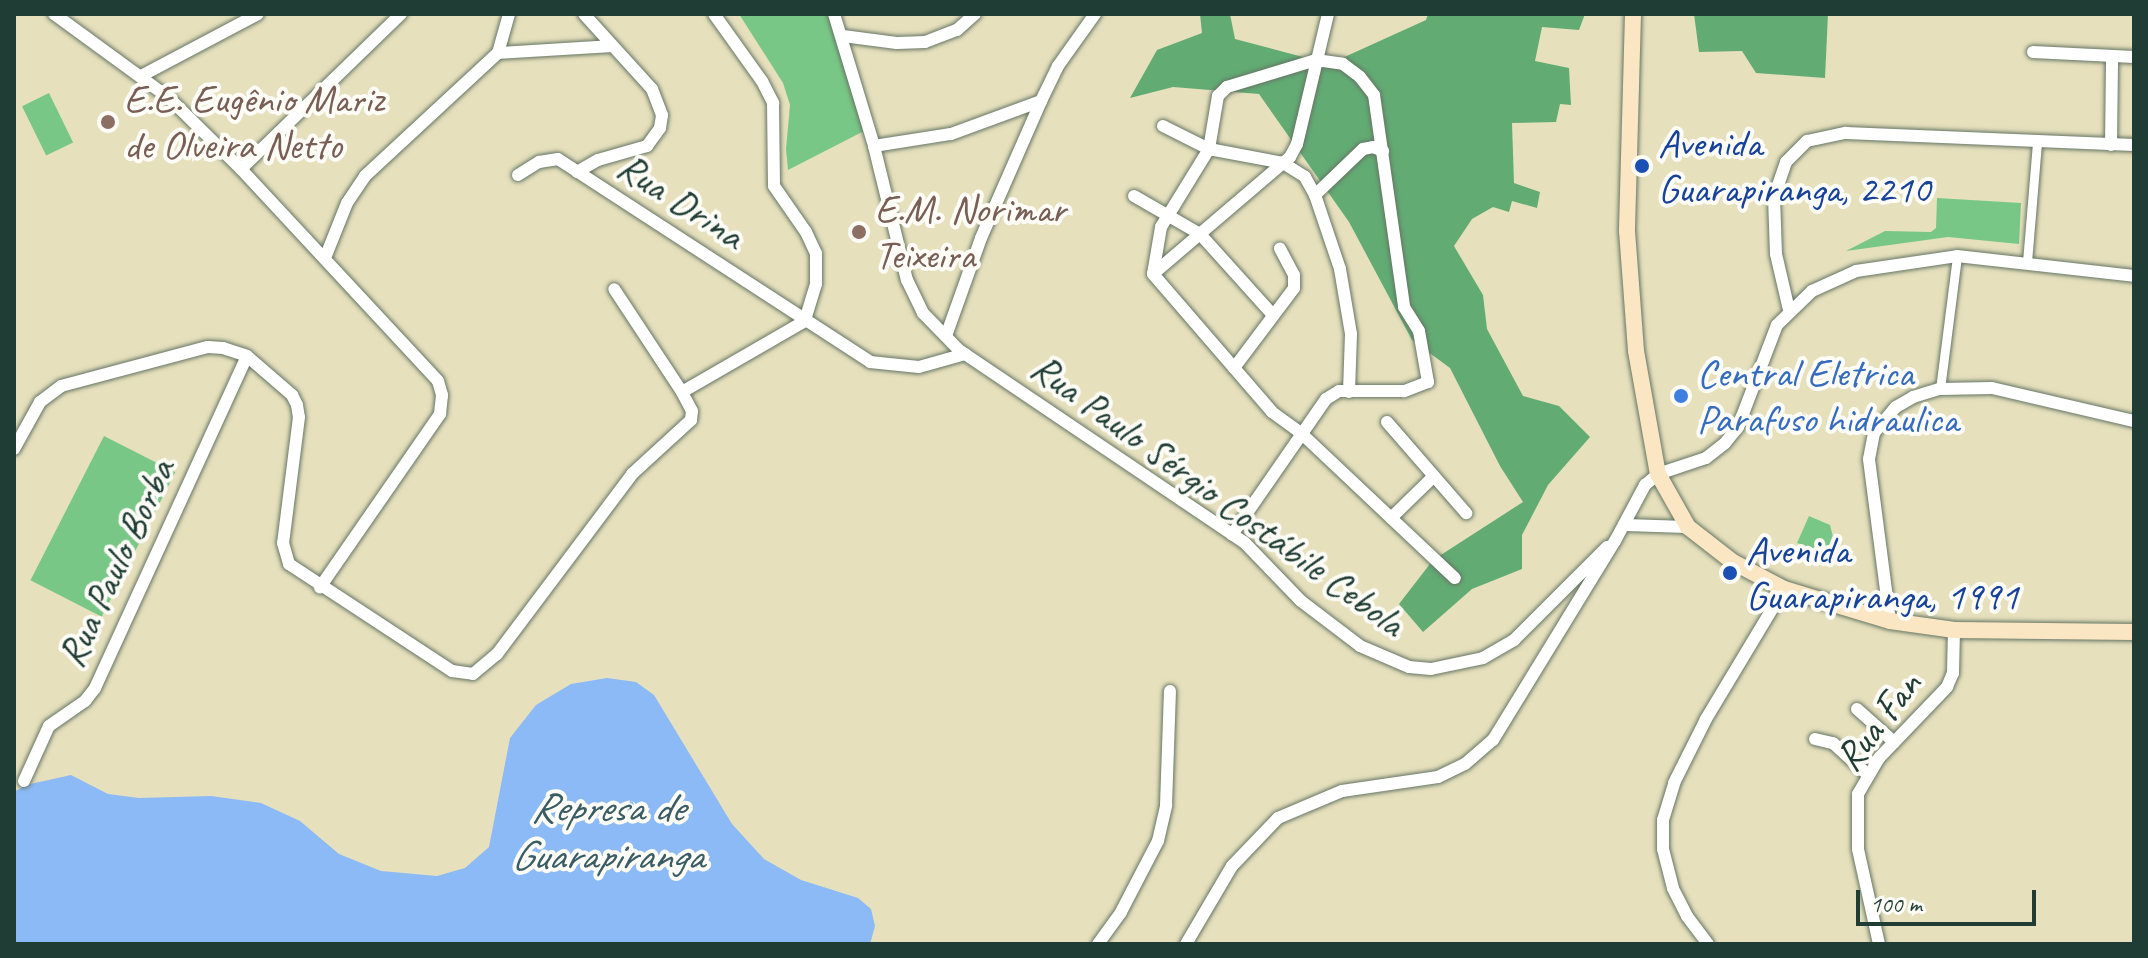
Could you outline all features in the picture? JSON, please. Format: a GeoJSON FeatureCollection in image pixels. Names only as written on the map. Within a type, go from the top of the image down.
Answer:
{"type":"FeatureCollection","features":[{"type":"Feature","properties":{"kind":"main road"},"geometry":{"type":"LineString","coordinates":[[1633,14],[1627,231],[1636,351],[1658,474],[1688,527],[1733,562],[1784,589],[1890,621],[1954,630],[2134,632]]}},
{"type":"Feature","properties":{"kind":"street"},"geometry":{"type":"LineString","coordinates":[[54,14],[141,76],[241,169],[429,369],[442,395],[440,414],[320,587]]}},
{"type":"Feature","properties":{"kind":"street"},"geometry":{"type":"LineString","coordinates":[[141,76],[258,14]]}},
{"type":"Feature","properties":{"kind":"street"},"geometry":{"type":"LineString","coordinates":[[241,169],[401,14]]}},
{"type":"Feature","properties":{"kind":"street"},"geometry":{"type":"LineString","coordinates":[[325,258],[347,203],[365,176],[498,53],[509,14]]}},
{"type":"Feature","properties":{"kind":"street"},"geometry":{"type":"LineString","coordinates":[[577,172],[598,160],[647,146],[660,128],[662,115],[652,89],[584,14]]}},
{"type":"Feature","properties":{"kind":"street"},"geometry":{"type":"LineString","coordinates":[[682,392],[805,321],[816,284],[816,253],[806,232],[774,186],[773,103],[762,81],[714,14]]}},
{"type":"Feature","properties":{"kind":"street","name":"Rua Paulo Sérgio Costábile Cebola"},"geometry":{"type":"LineString","coordinates":[[834,14],[874,146],[907,280],[923,313],[965,354],[1232,535],[1279,575],[1319,617],[1360,646],[1409,667],[1451,668],[1483,658],[1514,640],[1592,559],[1615,541]]}},
{"type":"Feature","properties":{"kind":"street"},"geometry":{"type":"LineString","coordinates":[[843,36],[897,43],[925,42],[957,30],[975,14]]}},
{"type":"Feature","properties":{"kind":"street"},"geometry":{"type":"LineString","coordinates":[[946,336],[981,238],[1041,101],[1058,66],[1095,14]]}},
{"type":"Feature","properties":{"kind":"street"},"geometry":{"type":"LineString","coordinates":[[1153,274],[1283,163],[1297,144],[1328,14]]}},
{"type":"Feature","properties":{"kind":"street"},"geometry":{"type":"LineString","coordinates":[[498,53],[611,46]]}},
{"type":"Feature","properties":{"kind":"street"},"geometry":{"type":"LineString","coordinates":[[2033,52],[2134,57]]}},
{"type":"Feature","properties":{"kind":"street"},"geometry":{"type":"LineString","coordinates":[[2111,145],[2112,57]]}},
{"type":"Feature","properties":{"kind":"street"},"geometry":{"type":"LineString","coordinates":[[1153,274],[1161,227],[1209,149],[1218,96],[1227,87],[1316,60],[1343,64],[1374,95],[1404,307],[1419,331],[1428,382],[1404,391],[1339,391],[1326,399],[1232,535]]}},
{"type":"Feature","properties":{"kind":"street"},"geometry":{"type":"LineString","coordinates":[[874,146],[951,134],[1041,101]]}},
{"type":"Feature","properties":{"kind":"street"},"geometry":{"type":"LineString","coordinates":[[1163,126],[1209,149],[1283,163],[1305,177],[1315,195],[1340,269],[1351,334],[1349,392]]}},
{"type":"Feature","properties":{"kind":"street"},"geometry":{"type":"LineString","coordinates":[[1789,310],[1776,254],[1774,197],[1786,162],[1807,141],[1846,133],[2134,145]]}},
{"type":"Feature","properties":{"kind":"street"},"geometry":{"type":"LineString","coordinates":[[2027,262],[2037,142]]}},
{"type":"Feature","properties":{"kind":"street"},"geometry":{"type":"LineString","coordinates":[[1315,195],[1363,149],[1373,147],[1383,151]]}},
{"type":"Feature","properties":{"kind":"street","name":"Rua Drina"},"geometry":{"type":"LineString","coordinates":[[518,175],[552,159],[577,172],[805,321]]}},
{"type":"Feature","properties":{"kind":"street"},"geometry":{"type":"LineString","coordinates":[[1134,196],[1200,234],[1272,314]]}},
{"type":"Feature","properties":{"kind":"street"},"geometry":{"type":"LineString","coordinates":[[1234,368],[1294,288],[1294,275],[1280,249]]}},
{"type":"Feature","properties":{"kind":"street"},"geometry":{"type":"LineString","coordinates":[[1940,389],[1957,256]]}},
{"type":"Feature","properties":{"kind":"street"},"geometry":{"type":"LineString","coordinates":[[1186,944],[1232,866],[1278,818],[1342,791],[1438,777],[1465,764],[1493,740],[1615,541],[1638,494],[1658,474],[1706,458],[1725,443],[1738,427],[1767,346],[1789,310],[1812,291],[1856,271],[1957,256],[2134,276]]}},
{"type":"Feature","properties":{"kind":"street"},"geometry":{"type":"LineString","coordinates":[[1153,274],[1272,412],[1302,434],[1455,578]]}},
{"type":"Feature","properties":{"kind":"street"},"geometry":{"type":"LineString","coordinates":[[14,449],[40,402],[61,386],[93,375],[208,347],[247,356],[292,395],[297,405],[299,417],[283,543],[289,564],[452,671],[473,674],[497,654],[632,474],[691,420],[692,411],[682,392],[614,289]]}},
{"type":"Feature","properties":{"kind":"street"},"geometry":{"type":"LineString","coordinates":[[805,321],[856,356],[882,365],[919,367],[965,354]]}},
{"type":"Feature","properties":{"kind":"street","name":"Rua Paulo Borba"},"geometry":{"type":"LineString","coordinates":[[24,781],[49,726],[85,701],[95,688],[247,356]]}},
{"type":"Feature","properties":{"kind":"street"},"geometry":{"type":"LineString","coordinates":[[1890,621],[1869,459],[1874,433],[1896,407],[1913,397],[1940,389],[1992,388],[2134,421]]}},
{"type":"Feature","properties":{"kind":"street"},"geometry":{"type":"LineString","coordinates":[[1387,422],[1466,513]]}},
{"type":"Feature","properties":{"kind":"street"},"geometry":{"type":"LineString","coordinates":[[1391,518],[1434,476]]}},
{"type":"Feature","properties":{"kind":"street"},"geometry":{"type":"LineString","coordinates":[[1624,525],[1688,527]]}},
{"type":"Feature","properties":{"kind":"street"},"geometry":{"type":"LineString","coordinates":[[1708,944],[1687,916],[1673,888],[1663,849],[1663,820],[1674,783],[1706,719],[1784,589]]}},
{"type":"Feature","properties":{"kind":"street","name":"Rua Fan"},"geometry":{"type":"LineString","coordinates":[[1879,944],[1858,849],[1856,811],[1867,774],[1947,687],[1953,673],[1954,630]]}},
{"type":"Feature","properties":{"kind":"street"},"geometry":{"type":"LineString","coordinates":[[1098,944],[1121,912],[1158,841],[1166,805],[1170,691]]}},
{"type":"Feature","properties":{"kind":"street"},"geometry":{"type":"LineString","coordinates":[[1857,709],[1894,742]]}},
{"type":"Feature","properties":{"kind":"street"},"geometry":{"type":"LineString","coordinates":[[1815,739],[1833,743],[1867,774]]}},
{"type":"Feature","properties":{"kind":"green space"},"geometry":{"type":"Polygon","coordinates":[[[739,14],[830,14],[866,130],[788,170],[786,149],[790,105],[783,83],[739,14]]]}},
{"type":"Feature","properties":{"kind":"green space"},"geometry":{"type":"Polygon","coordinates":[[[1200,14],[1230,14],[1235,39],[1329,64],[1426,20],[1428,14],[1585,14],[1579,30],[1542,27],[1535,61],[1569,68],[1571,105],[1560,104],[1556,122],[1512,123],[1514,183],[1540,192],[1537,208],[1512,201],[1509,212],[1493,207],[1472,219],[1454,246],[1483,295],[1487,329],[1523,396],[1559,406],[1590,437],[1548,485],[1522,535],[1522,569],[1472,589],[1423,632],[1399,604],[1433,560],[1523,502],[1500,466],[1450,368],[1412,340],[1349,222],[1259,94],[1173,87],[1130,98],[1157,50],[1202,33],[1200,14]]]}},
{"type":"Feature","properties":{"kind":"green space"},"geometry":{"type":"Polygon","coordinates":[[[1694,14],[1828,14],[1825,78],[1756,73],[1742,51],[1699,52],[1694,14]]]}},
{"type":"Feature","properties":{"kind":"green space"},"geometry":{"type":"Polygon","coordinates":[[[49,93],[73,142],[46,156],[22,106],[49,93]]]}},
{"type":"Feature","properties":{"kind":"green space"},"geometry":{"type":"Polygon","coordinates":[[[1937,198],[2021,203],[2019,244],[1948,237],[1846,251],[1885,231],[1931,232],[1936,228],[1937,198]]]}},
{"type":"Feature","properties":{"kind":"green space"},"geometry":{"type":"Polygon","coordinates":[[[104,436],[175,472],[102,617],[30,580],[104,436]]]}},
{"type":"Feature","properties":{"kind":"green space"},"geometry":{"type":"Polygon","coordinates":[[[1809,516],[1830,525],[1836,549],[1831,545],[1812,548],[1797,543],[1809,516]]]}},
{"type":"Feature","properties":{"kind":"water","name":"Represa de Guarapiranga"},"geometry":{"type":"Polygon","coordinates":[[[607,678],[636,682],[654,695],[732,824],[764,859],[801,880],[858,898],[871,909],[875,926],[870,944],[14,944],[14,792],[26,785],[71,775],[108,794],[139,798],[211,796],[261,803],[300,821],[339,854],[381,871],[437,876],[465,868],[489,847],[510,738],[536,705],[571,684],[607,678]]]}},
{"type":"Feature","properties":{"kind":"place","name":"E.E. Eugênio Mariz de Olveira Netto"},"geometry":{"type":"Point","coordinates":[108,122]}},
{"type":"Feature","properties":{"kind":"place","name":"Avenida Guarapiranga, 2210"},"geometry":{"type":"Point","coordinates":[1642,166]}},
{"type":"Feature","properties":{"kind":"place","name":"E.M. Norimar Teixeira"},"geometry":{"type":"Point","coordinates":[859,232]}},
{"type":"Feature","properties":{"kind":"place","name":"Central Eletrica Parafuso hidraulica"},"geometry":{"type":"Point","coordinates":[1681,396]}},
{"type":"Feature","properties":{"kind":"place","name":"Avenida Guarapiranga, 1991"},"geometry":{"type":"Point","coordinates":[1730,573]}}]}
